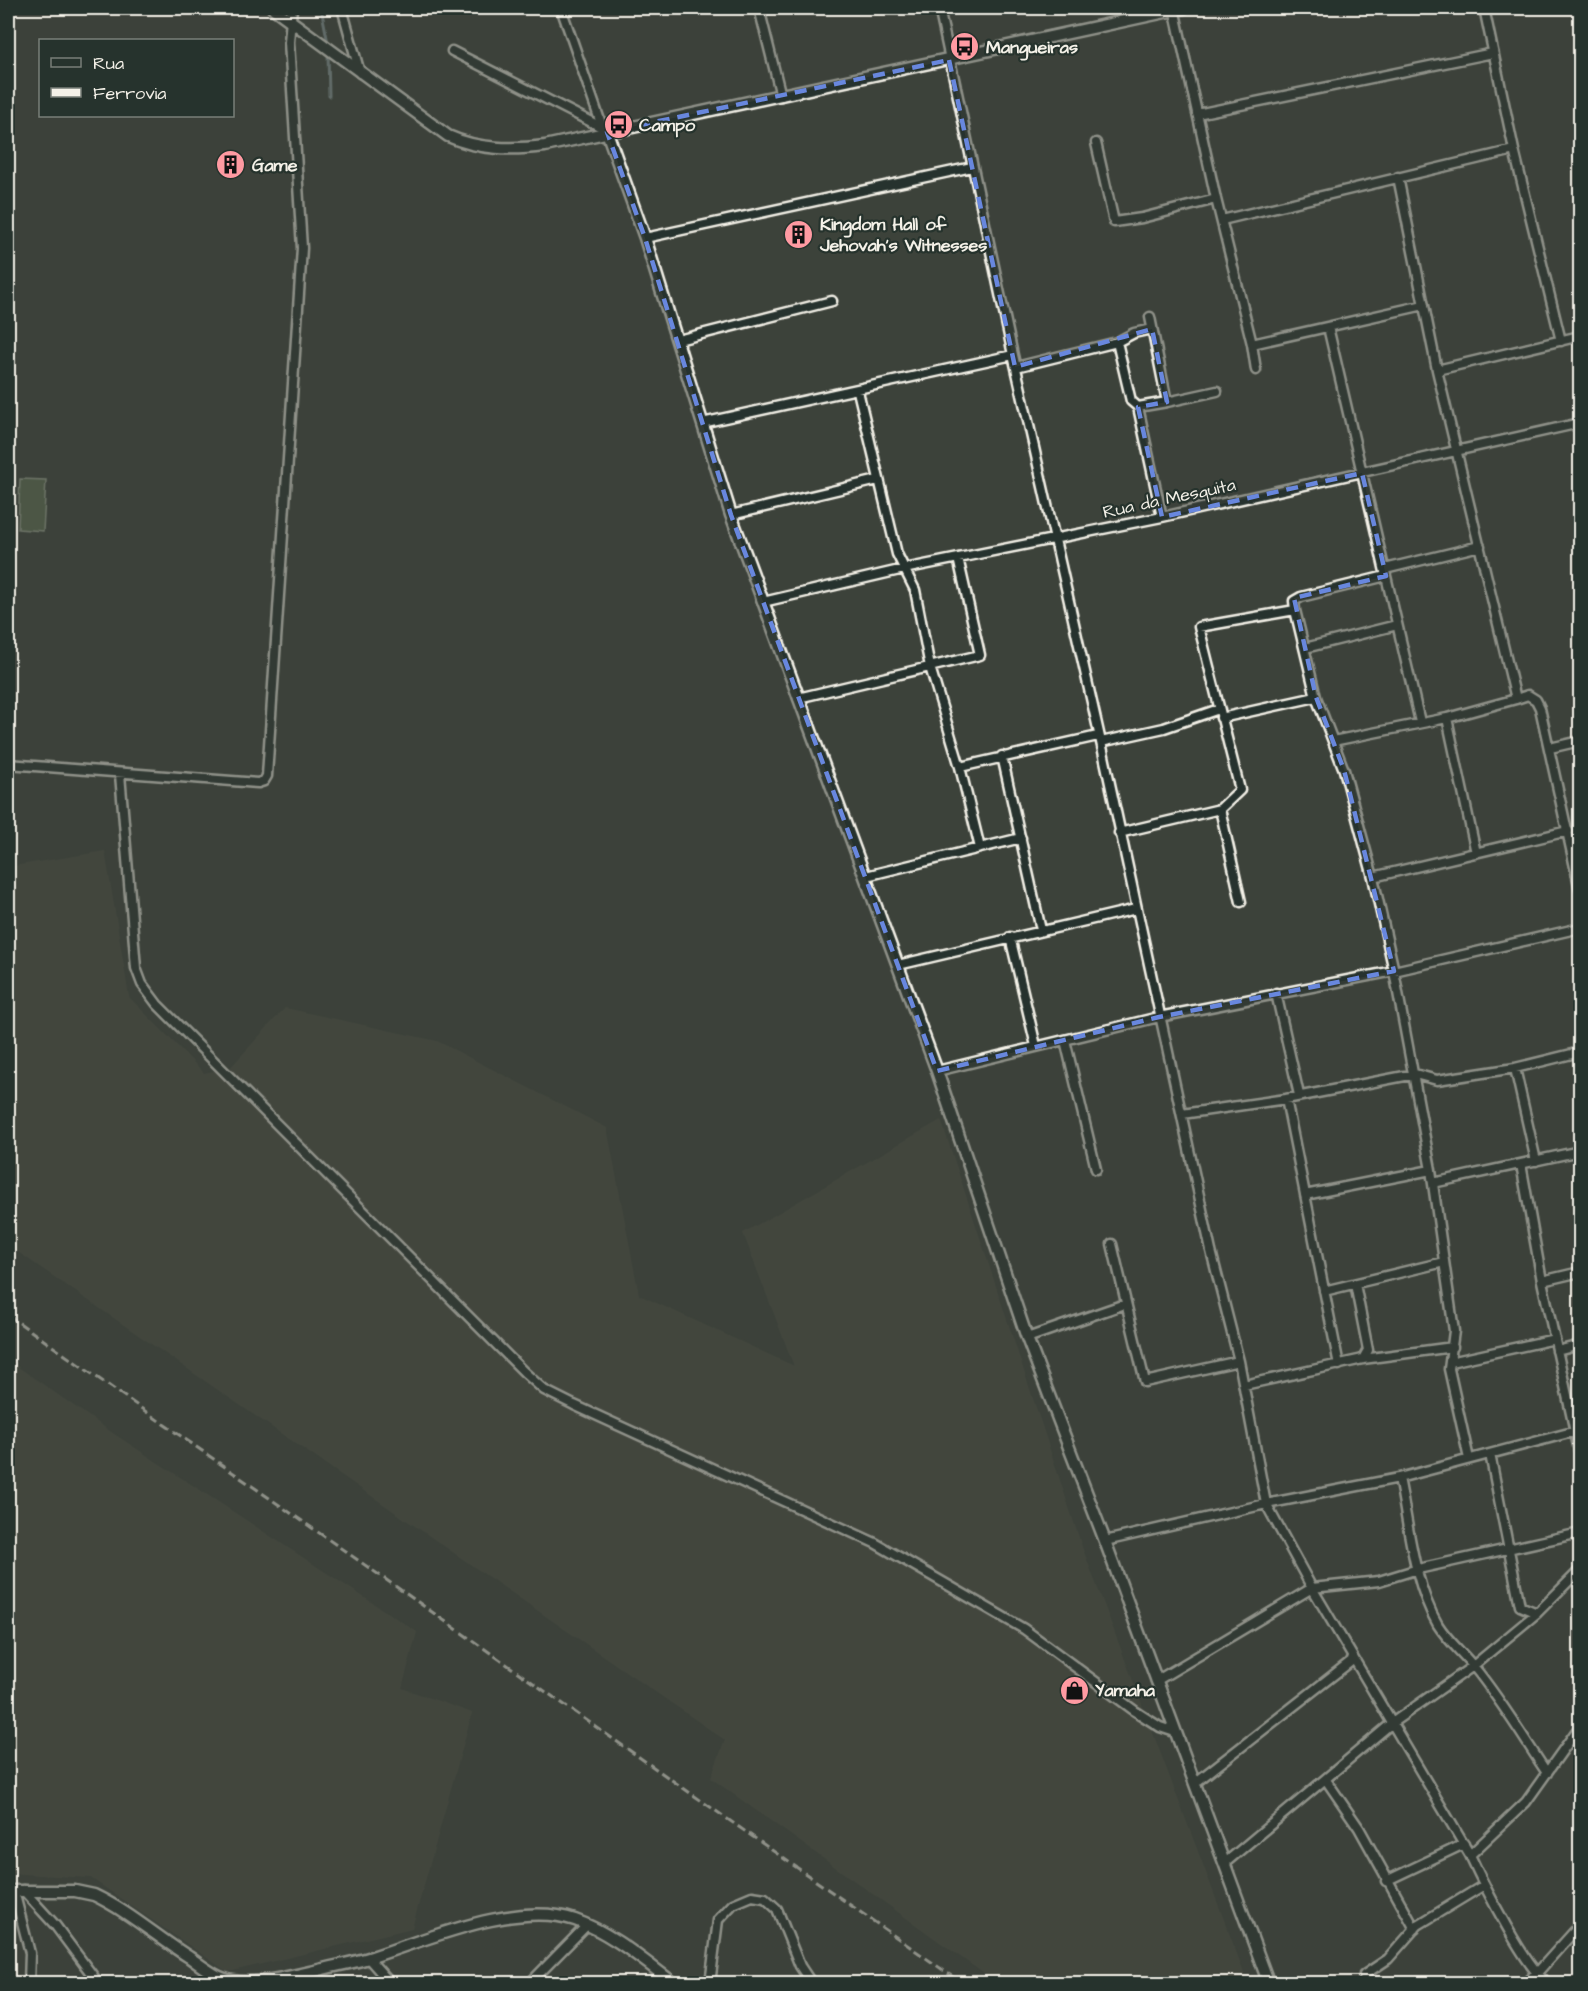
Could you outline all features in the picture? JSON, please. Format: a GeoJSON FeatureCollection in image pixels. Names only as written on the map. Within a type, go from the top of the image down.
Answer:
{"type":"FeatureCollection","features":[{"type":"Feature","properties":{"kind":"street"},"geometry":{"type":"LineString","coordinates":[[273,8],[360,74],[450,136],[476,146],[529,148],[604,130],[950,60],[1177,8],[1197,114],[1252,344],[1256,370]]}},
{"type":"Feature","properties":{"kind":"street"},"geometry":{"type":"LineString","coordinates":[[8,764],[258,783],[264,781],[267,776],[302,248],[289,42],[291,8]]}},
{"type":"Feature","properties":{"kind":"street"},"geometry":{"type":"LineString","coordinates":[[342,8],[360,74]]}},
{"type":"Feature","properties":{"kind":"street"},"geometry":{"type":"LineString","coordinates":[[561,8],[645,238],[731,515],[937,1071],[1027,1338],[1269,1983]]}},
{"type":"Feature","properties":{"kind":"street"},"geometry":{"type":"LineString","coordinates":[[759,8],[781,96]]}},
{"type":"Feature","properties":{"kind":"street"},"geometry":{"type":"LineString","coordinates":[[939,8],[1013,356],[1100,739],[1159,1017],[1211,1251],[1239,1361],[1266,1504],[1312,1588],[1464,1844],[1484,1885],[1536,1974],[1550,1983]]}},
{"type":"Feature","properties":{"kind":"street"},"geometry":{"type":"LineString","coordinates":[[1484,8],[1514,150],[1562,341]]}},
{"type":"Feature","properties":{"kind":"street"},"geometry":{"type":"LineString","coordinates":[[452,51],[604,130]]}},
{"type":"Feature","properties":{"kind":"street"},"geometry":{"type":"LineString","coordinates":[[1197,114],[1493,52]]}},
{"type":"Feature","properties":{"kind":"street"},"geometry":{"type":"LineString","coordinates":[[1096,142],[1114,222],[1142,218],[1216,200]]}},
{"type":"Feature","properties":{"kind":"street"},"geometry":{"type":"LineString","coordinates":[[1222,220],[1514,150]]}},
{"type":"Feature","properties":{"kind":"street"},"geometry":{"type":"LineString","coordinates":[[645,238],[972,166]]}},
{"type":"Feature","properties":{"kind":"street"},"geometry":{"type":"LineString","coordinates":[[1398,177],[1437,370],[1516,699]]}},
{"type":"Feature","properties":{"kind":"street"},"geometry":{"type":"LineString","coordinates":[[678,340],[832,301]]}},
{"type":"Feature","properties":{"kind":"street"},"geometry":{"type":"LineString","coordinates":[[1252,344],[1424,305]]}},
{"type":"Feature","properties":{"kind":"street"},"geometry":{"type":"LineString","coordinates":[[1150,317],[1167,402]]}},
{"type":"Feature","properties":{"kind":"street"},"geometry":{"type":"LineString","coordinates":[[1328,327],[1420,722]]}},
{"type":"Feature","properties":{"kind":"street"},"geometry":{"type":"LineString","coordinates":[[1016,367],[1117,342],[1134,333],[1152,329]]}},
{"type":"Feature","properties":{"kind":"street"},"geometry":{"type":"LineString","coordinates":[[1437,370],[1581,336]]}},
{"type":"Feature","properties":{"kind":"street"},"geometry":{"type":"LineString","coordinates":[[1117,342],[1131,401],[1138,407],[1162,517]]}},
{"type":"Feature","properties":{"kind":"street"},"geometry":{"type":"LineString","coordinates":[[702,423],[1013,356]]}},
{"type":"Feature","properties":{"kind":"street"},"geometry":{"type":"LineString","coordinates":[[858,391],[897,554],[915,591],[930,667],[960,767],[980,848]]}},
{"type":"Feature","properties":{"kind":"street"},"geometry":{"type":"LineString","coordinates":[[1138,407],[1216,391]]}},
{"type":"Feature","properties":{"kind":"street","name":"Rua da Mesquita"},"geometry":{"type":"LineString","coordinates":[[763,602],[904,569],[1162,517],[1581,423]]}},
{"type":"Feature","properties":{"kind":"street"},"geometry":{"type":"LineString","coordinates":[[731,515],[878,480]]}},
{"type":"Feature","properties":{"kind":"street"},"geometry":{"type":"LineString","coordinates":[[1469,1459],[1450,1362],[1454,1331],[1433,1183],[1415,1074],[1394,971],[1373,878],[1333,741],[1316,698],[1294,601],[1300,597],[1480,546]]}},
{"type":"Feature","properties":{"kind":"street"},"geometry":{"type":"LineString","coordinates":[[798,698],[980,655],[958,558]]}},
{"type":"Feature","properties":{"kind":"street"},"geometry":{"type":"LineString","coordinates":[[1119,833],[1220,808],[1236,796],[1240,789],[1200,627],[1295,610]]}},
{"type":"Feature","properties":{"kind":"street"},"geometry":{"type":"LineString","coordinates":[[1305,648],[1397,625]]}},
{"type":"Feature","properties":{"kind":"street"},"geometry":{"type":"LineString","coordinates":[[1333,741],[1447,718],[1528,695],[1536,699],[1550,748],[1581,890]]}},
{"type":"Feature","properties":{"kind":"street"},"geometry":{"type":"LineString","coordinates":[[960,767],[1002,756],[1164,728],[1220,714],[1316,698]]}},
{"type":"Feature","properties":{"kind":"street"},"geometry":{"type":"LineString","coordinates":[[1447,718],[1476,853]]}},
{"type":"Feature","properties":{"kind":"street"},"geometry":{"type":"LineString","coordinates":[[1550,748],[1581,741]]}},
{"type":"Feature","properties":{"kind":"street"},"geometry":{"type":"LineString","coordinates":[[1002,756],[1041,930]]}},
{"type":"Feature","properties":{"kind":"street"},"geometry":{"type":"LineString","coordinates":[[120,774],[136,968],[142,984],[157,1004],[524,1372],[544,1390],[574,1406],[875,1543],[1024,1629],[1153,1723],[1175,1732]]}},
{"type":"Feature","properties":{"kind":"street"},"geometry":{"type":"LineString","coordinates":[[1220,808],[1241,902]]}},
{"type":"Feature","properties":{"kind":"street"},"geometry":{"type":"LineString","coordinates":[[1373,878],[1568,831]]}},
{"type":"Feature","properties":{"kind":"street"},"geometry":{"type":"LineString","coordinates":[[866,876],[1021,838]]}},
{"type":"Feature","properties":{"kind":"street"},"geometry":{"type":"LineString","coordinates":[[898,965],[1136,909]]}},
{"type":"Feature","properties":{"kind":"street"},"geometry":{"type":"LineString","coordinates":[[937,1071],[1159,1017],[1394,971],[1581,928]]}},
{"type":"Feature","properties":{"kind":"street"},"geometry":{"type":"LineString","coordinates":[[1010,937],[1036,1046]]}},
{"type":"Feature","properties":{"kind":"street"},"geometry":{"type":"LineString","coordinates":[[1276,993],[1299,1095]]}},
{"type":"Feature","properties":{"kind":"street"},"geometry":{"type":"LineString","coordinates":[[1065,1040],[1096,1169]]}},
{"type":"Feature","properties":{"kind":"street"},"geometry":{"type":"LineString","coordinates":[[1182,1114],[1286,1099],[1415,1074],[1437,1080],[1515,1068],[1581,1052]]}},
{"type":"Feature","properties":{"kind":"street"},"geometry":{"type":"LineString","coordinates":[[1515,1068],[1536,1161]]}},
{"type":"Feature","properties":{"kind":"street"},"geometry":{"type":"LineString","coordinates":[[1286,1099],[1339,1365]]}},
{"type":"Feature","properties":{"kind":"street"},"geometry":{"type":"LineString","coordinates":[[1433,1183],[1581,1151]]}},
{"type":"Feature","properties":{"kind":"street"},"geometry":{"type":"LineString","coordinates":[[1521,1164],[1542,1281],[1578,1431],[1581,1455]]}},
{"type":"Feature","properties":{"kind":"street"},"geometry":{"type":"LineString","coordinates":[[1305,1195],[1431,1170]]}},
{"type":"Feature","properties":{"kind":"street"},"geometry":{"type":"LineString","coordinates":[[1112,1244],[1145,1382],[1239,1361]]}},
{"type":"Feature","properties":{"kind":"street"},"geometry":{"type":"LineString","coordinates":[[1324,1291],[1444,1263]]}},
{"type":"Feature","properties":{"kind":"street"},"geometry":{"type":"LineString","coordinates":[[1542,1281],[1581,1272]]}},
{"type":"Feature","properties":{"kind":"street"},"geometry":{"type":"LineString","coordinates":[[1355,1284],[1368,1350],[1363,1359]]}},
{"type":"Feature","properties":{"kind":"street"},"geometry":{"type":"LineString","coordinates":[[1027,1338],[1125,1304]]}},
{"type":"Feature","properties":{"kind":"street"},"geometry":{"type":"LineString","coordinates":[[1450,1362],[1556,1339]]}},
{"type":"Feature","properties":{"kind":"street"},"geometry":{"type":"LineString","coordinates":[[1557,1351],[1581,1346]]}},
{"type":"Feature","properties":{"kind":"street"},"geometry":{"type":"LineString","coordinates":[[1244,1385],[1363,1359],[1453,1347]]}},
{"type":"Feature","properties":{"kind":"street"},"geometry":{"type":"LineString","coordinates":[[1105,1541],[1266,1504],[1399,1478],[1578,1431]]}},
{"type":"Feature","properties":{"kind":"street"},"geometry":{"type":"LineString","coordinates":[[1490,1454],[1520,1606],[1537,1613]]}},
{"type":"Feature","properties":{"kind":"street"},"geometry":{"type":"LineString","coordinates":[[1399,1478],[1418,1569],[1438,1624],[1452,1644],[1473,1666],[1547,1773]]}},
{"type":"Feature","properties":{"kind":"street"},"geometry":{"type":"LineString","coordinates":[[1156,1682],[1312,1588],[1379,1581],[1418,1569],[1581,1533]]}},
{"type":"Feature","properties":{"kind":"street"},"geometry":{"type":"LineString","coordinates":[[1225,1863],[1392,1723],[1473,1666],[1537,1613],[1581,1570]]}},
{"type":"Feature","properties":{"kind":"street"},"geometry":{"type":"LineString","coordinates":[[1195,1784],[1354,1659]]}},
{"type":"Feature","properties":{"kind":"street"},"geometry":{"type":"LineString","coordinates":[[1470,1855],[1509,1821],[1581,1726]]}},
{"type":"Feature","properties":{"kind":"street"},"geometry":{"type":"LineString","coordinates":[[1326,1780],[1359,1828],[1386,1881],[1415,1929]]}},
{"type":"Feature","properties":{"kind":"street"},"geometry":{"type":"LineString","coordinates":[[1386,1881],[1464,1844]]}},
{"type":"Feature","properties":{"kind":"street"},"geometry":{"type":"LineString","coordinates":[[1365,1983],[1364,1975],[1388,1959],[1415,1929],[1484,1885]]}},
{"type":"Feature","properties":{"kind":"street"},"geometry":{"type":"LineString","coordinates":[[15,1891],[75,1891],[94,1895],[205,1968],[233,1982],[260,1982],[369,1959],[444,1934],[505,1918],[535,1915],[556,1917],[587,1925],[613,1939],[675,1983]]}},
{"type":"Feature","properties":{"kind":"street"},"geometry":{"type":"LineString","coordinates":[[15,1891],[30,1953],[29,1983]]}},
{"type":"Feature","properties":{"kind":"street"},"geometry":{"type":"LineString","coordinates":[[15,1891],[56,1925],[99,1983]]}},
{"type":"Feature","properties":{"kind":"street"},"geometry":{"type":"LineString","coordinates":[[710,1983],[718,1920],[733,1904],[752,1896],[765,1898],[777,1909],[800,1966],[812,1983]]}},
{"type":"Feature","properties":{"kind":"street"},"geometry":{"type":"LineString","coordinates":[[529,1983],[587,1925]]}},
{"type":"Feature","properties":{"kind":"street"},"geometry":{"type":"LineString","coordinates":[[1523,1983],[1536,1974],[1581,1925]]}},
{"type":"Feature","properties":{"kind":"street"},"geometry":{"type":"LineString","coordinates":[[369,1959],[391,1983]]}},
{"type":"Feature","properties":{"kind":"highlighted area"},"geometry":{"type":"Polygon","coordinates":[[[949,60],[1015,367],[1152,329],[1167,402],[1138,407],[1162,517],[1362,473],[1386,576],[1294,598],[1316,697],[1344,770],[1394,971],[1159,1017],[937,1071],[731,515],[645,238],[607,132],[949,60]]]}},
{"type":"Feature","properties":{"kind":"shaded area"},"geometry":{"type":"Polygon","coordinates":[[[105,851],[129,997],[204,1073],[230,1068],[285,1008],[437,1041],[607,1128],[639,1295],[794,1366],[743,1233],[941,1120],[1082,1547],[1248,1983],[997,1983],[711,1778],[725,1740],[8,1245],[8,867],[105,851]]]}},
{"type":"Feature","properties":{"kind":"shaded area"},"geometry":{"type":"Polygon","coordinates":[[[8,1360],[114,1434],[417,1632],[402,1688],[472,1713],[412,1928],[228,1972],[91,1878],[8,1873],[8,1360]]]}},
{"type":"Feature","properties":{"kind":"green space"},"geometry":{"type":"Polygon","coordinates":[[[20,479],[46,480],[43,531],[18,529],[20,479]]]}},
{"type":"Feature","properties":{"kind":"waterway"},"geometry":{"type":"LineString","coordinates":[[321,8],[328,43]]}},
{"type":"Feature","properties":{"kind":"waterway"},"geometry":{"type":"LineString","coordinates":[[328,53],[329,96]]}},
{"type":"Feature","properties":{"kind":"railway"},"geometry":{"type":"LineString","coordinates":[[8,1315],[963,1984]]}},
{"type":"Feature","properties":{"kind":"place","name":"Mangueiras"},"geometry":{"type":"Point","coordinates":[965,47]}},
{"type":"Feature","properties":{"kind":"place","name":"Campo"},"geometry":{"type":"Point","coordinates":[618,125]}},
{"type":"Feature","properties":{"kind":"place","name":"Game"},"geometry":{"type":"Point","coordinates":[231,165]}},
{"type":"Feature","properties":{"kind":"place","name":"Kingdom Hall of Jehovah's Witnesses"},"geometry":{"type":"Point","coordinates":[799,234]}},
{"type":"Feature","properties":{"kind":"place","name":"Yamaha"},"geometry":{"type":"Point","coordinates":[1074,1690]}}]}
